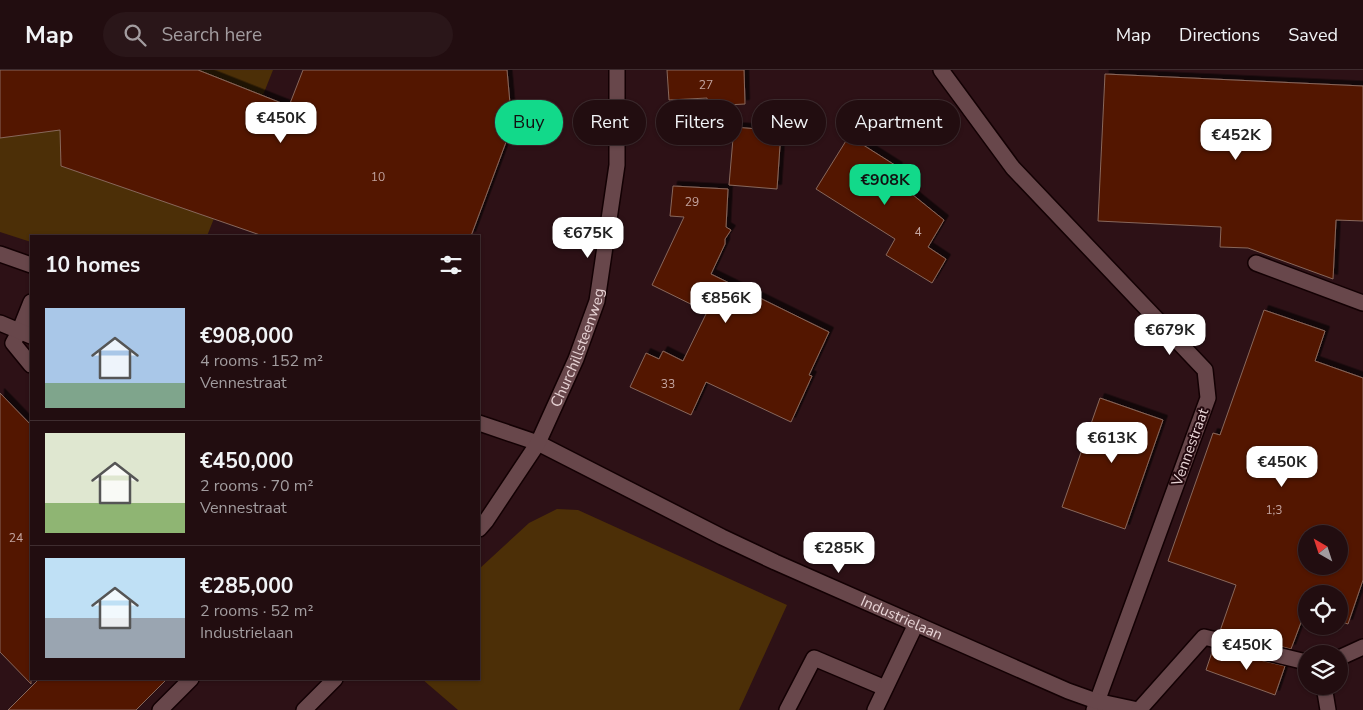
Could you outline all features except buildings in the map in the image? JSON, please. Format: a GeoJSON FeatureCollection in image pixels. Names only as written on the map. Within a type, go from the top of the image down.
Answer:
{"type":"FeatureCollection","features":[{"type":"Feature","properties":{"kind":"street","name":"Churchillsteenweg"},"geometry":{"type":"LineString","coordinates":[[480,528],[486,522],[538,444],[576,359],[597,301],[617,165],[617,70]]}},
{"type":"Feature","properties":{"kind":"street","name":"Vennestraat"},"geometry":{"type":"LineString","coordinates":[[941,70],[1012,168],[1204,370],[1208,398],[1095,706]]}},
{"type":"Feature","properties":{"kind":"street"},"geometry":{"type":"LineString","coordinates":[[0,254],[30,265]]}},
{"type":"Feature","properties":{"kind":"street"},"geometry":{"type":"LineString","coordinates":[[1256,263],[1363,303]]}},
{"type":"Feature","properties":{"kind":"street"},"geometry":{"type":"LineString","coordinates":[[30,307],[25,334],[13,343],[30,364]]}},
{"type":"Feature","properties":{"kind":"street"},"geometry":{"type":"LineString","coordinates":[[0,323],[25,334]]}},
{"type":"Feature","properties":{"kind":"street"},"geometry":{"type":"LineString","coordinates":[[480,423],[538,444]]}},
{"type":"Feature","properties":{"kind":"street","name":"Industrielaan"},"geometry":{"type":"LineString","coordinates":[[538,444],[722,537],[1068,692],[1095,706],[1139,710]]}},
{"type":"Feature","properties":{"kind":"street"},"geometry":{"type":"LineString","coordinates":[[875,710],[916,624]]}},
{"type":"Feature","properties":{"kind":"street"},"geometry":{"type":"LineString","coordinates":[[1139,710],[1204,637],[1298,660]]}},
{"type":"Feature","properties":{"kind":"street"},"geometry":{"type":"LineString","coordinates":[[1348,654],[1361,648]]}},
{"type":"Feature","properties":{"kind":"street"},"geometry":{"type":"LineString","coordinates":[[787,710],[814,658],[885,688]]}},
{"type":"Feature","properties":{"kind":"street"},"geometry":{"type":"LineString","coordinates":[[160,710],[190,680]]}},
{"type":"Feature","properties":{"kind":"street"},"geometry":{"type":"LineString","coordinates":[[304,710],[335,680]]}},
{"type":"Feature","properties":{"kind":"street"},"geometry":{"type":"LineString","coordinates":[[1326,695],[1328,710]]}},
{"type":"Feature","properties":{"kind":"shaded area"},"geometry":{"type":"Polygon","coordinates":[[[0,70],[273,70],[207,235],[30,235],[30,242],[0,232],[0,70]]]}},
{"type":"Feature","properties":{"kind":"shaded area"},"geometry":{"type":"Polygon","coordinates":[[[557,509],[578,510],[787,605],[739,710],[458,710],[423,680],[480,680],[480,568],[529,523],[557,509]]]}}]}
